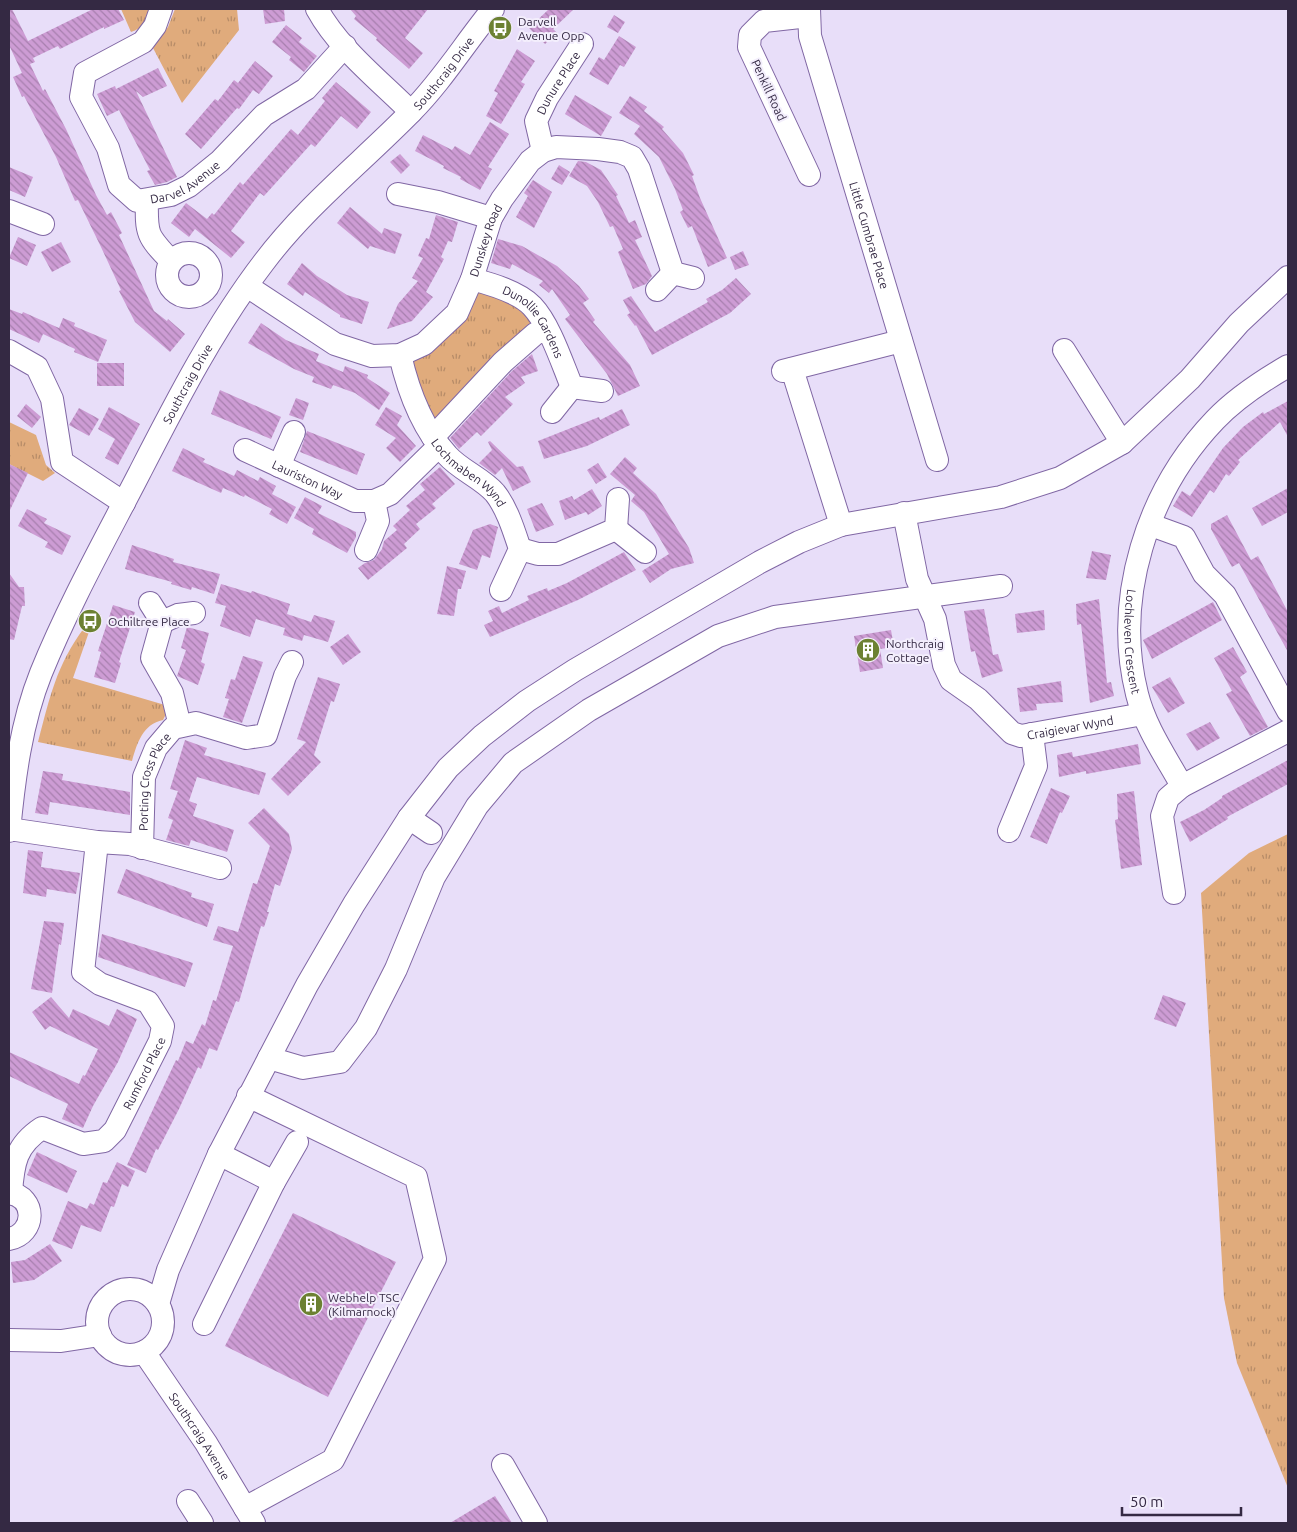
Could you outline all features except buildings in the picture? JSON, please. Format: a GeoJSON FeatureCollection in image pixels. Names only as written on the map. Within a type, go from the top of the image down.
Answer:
{"type":"FeatureCollection","features":[{"type":"Feature","properties":{"kind":"street","name":"Darvel Avenue"},"geometry":{"type":"LineString","coordinates":[[161,9],[155,26],[143,42],[85,73],[82,97],[108,148],[119,185],[137,202],[171,195],[189,186],[220,161],[264,115],[306,89],[345,46]]}},
{"type":"Feature","properties":{"kind":"street"},"geometry":{"type":"LineString","coordinates":[[317,9],[327,26],[345,46],[411,112]]}},
{"type":"Feature","properties":{"kind":"street","name":"Southcraig Drive"},"geometry":{"type":"LineString","coordinates":[[9,830],[11,801],[23,735],[40,675],[86,576],[214,336],[281,241],[321,198],[427,96],[493,9]]}},
{"type":"Feature","properties":{"kind":"street","name":"Penkill Road"},"geometry":{"type":"LineString","coordinates":[[809,12],[764,21],[750,35],[749,46],[809,175]]}},
{"type":"Feature","properties":{"kind":"street","name":"Little Cumbrae Place"},"geometry":{"type":"LineString","coordinates":[[809,12],[810,36],[936,460]]}},
{"type":"Feature","properties":{"kind":"street","name":"Dunure Place"},"geometry":{"type":"LineString","coordinates":[[543,151],[536,121],[547,98],[582,44]]}},
{"type":"Feature","properties":{"kind":"street"},"geometry":{"type":"LineString","coordinates":[[543,151],[556,147],[598,149],[620,152],[632,157],[639,169],[683,276],[657,290]]}},
{"type":"Feature","properties":{"kind":"street","name":"Dunskey Road"},"geometry":{"type":"LineString","coordinates":[[248,286],[335,344],[372,356],[400,355],[424,344],[448,324],[457,313],[472,279],[491,218],[518,175],[530,161],[543,151]]}},
{"type":"Feature","properties":{"kind":"street"},"geometry":{"type":"LineString","coordinates":[[398,194],[438,202],[491,218]]}},
{"type":"Feature","properties":{"kind":"street"},"geometry":{"type":"LineString","coordinates":[[147,200],[146,227],[152,242],[171,261]]}},
{"type":"Feature","properties":{"kind":"street"},"geometry":{"type":"LineString","coordinates":[[9,211],[43,224]]}},
{"type":"Feature","properties":{"kind":"street"},"geometry":{"type":"LineString","coordinates":[[158,1304],[168,1270],[219,1154],[307,985],[354,904],[409,818],[448,768],[482,736],[527,702],[575,670],[760,562],[799,542],[841,525],[1001,497],[1018,492],[1060,478],[1122,443],[1190,379],[1239,324],[1288,277]]}},
{"type":"Feature","properties":{"kind":"street","name":"Dunollie Gardens"},"geometry":{"type":"LineString","coordinates":[[472,279],[519,297],[532,305],[546,328],[572,387]]}},
{"type":"Feature","properties":{"kind":"street"},"geometry":{"type":"LineString","coordinates":[[366,550],[378,521],[374,501],[390,494],[503,362],[535,334],[546,328]]}},
{"type":"Feature","properties":{"kind":"street"},"geometry":{"type":"LineString","coordinates":[[841,525],[788,370],[901,341]]}},
{"type":"Feature","properties":{"kind":"street"},"geometry":{"type":"LineString","coordinates":[[1064,350],[1122,443]]}},
{"type":"Feature","properties":{"kind":"street"},"geometry":{"type":"LineString","coordinates":[[9,351],[36,367],[52,399],[62,462],[124,503]]}},
{"type":"Feature","properties":{"kind":"street","name":"Lochmaben Wynd"},"geometry":{"type":"LineString","coordinates":[[400,355],[419,412],[436,442],[448,457],[495,493],[513,527],[520,550]]}},
{"type":"Feature","properties":{"kind":"street","name":"Lochleven Crescent"},"geometry":{"type":"LineString","coordinates":[[1182,786],[1143,714],[1136,693],[1130,642],[1130,594],[1144,541],[1164,490],[1193,446],[1215,420],[1235,401],[1268,377],[1288,366]]}},
{"type":"Feature","properties":{"kind":"street"},"geometry":{"type":"LineString","coordinates":[[552,412],[572,387],[602,391]]}},
{"type":"Feature","properties":{"kind":"street"},"geometry":{"type":"LineString","coordinates":[[279,466],[294,432]]}},
{"type":"Feature","properties":{"kind":"street","name":"Lauriston Way"},"geometry":{"type":"LineString","coordinates":[[245,450],[355,501],[374,501]]}},
{"type":"Feature","properties":{"kind":"street"},"geometry":{"type":"LineString","coordinates":[[616,528],[618,498]]}},
{"type":"Feature","properties":{"kind":"street","name":"Craigievar Wynd"},"geometry":{"type":"LineString","coordinates":[[904,513],[912,560],[923,597],[935,619],[944,665],[951,680],[978,699],[1012,733],[1020,736],[1143,714]]}},
{"type":"Feature","properties":{"kind":"street"},"geometry":{"type":"LineString","coordinates":[[1150,525],[1184,537],[1204,574],[1226,594],[1288,711]]}},
{"type":"Feature","properties":{"kind":"street"},"geometry":{"type":"LineString","coordinates":[[501,590],[520,550],[538,554],[558,554],[616,528]]}},
{"type":"Feature","properties":{"kind":"street"},"geometry":{"type":"LineString","coordinates":[[616,528],[645,552]]}},
{"type":"Feature","properties":{"kind":"street"},"geometry":{"type":"LineString","coordinates":[[269,1058],[303,1068],[340,1062],[366,1028],[396,969],[434,876],[478,806],[513,764],[589,710],[718,636],[775,617],[1001,586]]}},
{"type":"Feature","properties":{"kind":"street"},"geometry":{"type":"LineString","coordinates":[[150,603],[162,622],[178,615],[194,613]]}},
{"type":"Feature","properties":{"kind":"street","name":"Porting Cross Place"},"geometry":{"type":"LineString","coordinates":[[162,622],[152,658],[172,693],[180,726]]}},
{"type":"Feature","properties":{"kind":"street","name":"Porting Cross Place"},"geometry":{"type":"LineString","coordinates":[[142,848],[144,777],[156,748],[173,728],[196,723],[246,738],[266,736],[285,676],[292,662]]}},
{"type":"Feature","properties":{"kind":"street"},"geometry":{"type":"LineString","coordinates":[[1174,892],[1162,816],[1168,798],[1182,786],[1288,731]]}},
{"type":"Feature","properties":{"kind":"street"},"geometry":{"type":"LineString","coordinates":[[1009,830],[1036,766],[1032,734]]}},
{"type":"Feature","properties":{"kind":"street"},"geometry":{"type":"LineString","coordinates":[[409,818],[431,833]]}},
{"type":"Feature","properties":{"kind":"street"},"geometry":{"type":"LineString","coordinates":[[9,830],[97,842],[130,844],[220,868]]}},
{"type":"Feature","properties":{"kind":"street","name":"Rumford Place"},"geometry":{"type":"LineString","coordinates":[[9,1239],[24,1232],[30,1219],[28,1205],[18,1195],[10,1193],[13,1165],[26,1138],[42,1128],[83,1144],[104,1141],[115,1130],[160,1041],[163,1026],[148,1002],[100,984],[84,972],[97,842]]}},
{"type":"Feature","properties":{"kind":"street"},"geometry":{"type":"LineString","coordinates":[[248,1096],[416,1177],[436,1259],[333,1460],[250,1516]]}},
{"type":"Feature","properties":{"kind":"street"},"geometry":{"type":"LineString","coordinates":[[204,1324],[274,1182],[297,1142]]}},
{"type":"Feature","properties":{"kind":"street"},"geometry":{"type":"LineString","coordinates":[[219,1154],[274,1182]]}},
{"type":"Feature","properties":{"kind":"street"},"geometry":{"type":"LineString","coordinates":[[133,1289],[143,1291],[158,1304],[162,1314],[163,1325],[160,1336],[144,1352],[122,1354],[112,1349],[100,1335],[97,1324],[100,1308],[104,1301],[117,1291],[133,1289]]}},
{"type":"Feature","properties":{"kind":"street"},"geometry":{"type":"LineString","coordinates":[[9,1340],[61,1341],[100,1335]]}},
{"type":"Feature","properties":{"kind":"street","name":"Southcraig Avenue"},"geometry":{"type":"LineString","coordinates":[[144,1352],[206,1442],[250,1516]]}},
{"type":"Feature","properties":{"kind":"street"},"geometry":{"type":"LineString","coordinates":[[503,1466],[536,1523]]}},
{"type":"Feature","properties":{"kind":"street"},"geometry":{"type":"LineString","coordinates":[[188,1501],[202,1523]]}},
{"type":"Feature","properties":{"kind":"green space"},"geometry":{"type":"Polygon","coordinates":[[[121,9],[150,9],[141,26],[131,32],[121,9]]]}},
{"type":"Feature","properties":{"kind":"green space"},"geometry":{"type":"Polygon","coordinates":[[[175,9],[237,9],[239,30],[182,103],[153,48],[168,27],[175,9]]]}},
{"type":"Feature","properties":{"kind":"green space"},"geometry":{"type":"Polygon","coordinates":[[[473,281],[540,320],[434,434],[405,366],[473,281]]]}},
{"type":"Feature","properties":{"kind":"green space"},"geometry":{"type":"Polygon","coordinates":[[[9,422],[36,435],[46,465],[55,473],[43,481],[9,464],[9,422]]]}},
{"type":"Feature","properties":{"kind":"green space"},"geometry":{"type":"Polygon","coordinates":[[[84,628],[90,629],[73,678],[165,705],[167,712],[163,720],[150,726],[142,735],[132,761],[38,742],[50,696],[60,669],[74,642],[84,628]]]}},
{"type":"Feature","properties":{"kind":"green space"},"geometry":{"type":"Polygon","coordinates":[[[1288,834],[1288,1488],[1237,1363],[1224,1298],[1201,893],[1249,853],[1288,834]]]}},
{"type":"Feature","properties":{"kind":"place","name":"Darvell Avenue Opp"},"geometry":{"type":"Point","coordinates":[500,28]}},
{"type":"Feature","properties":{"kind":"place","name":"Ochiltree Place"},"geometry":{"type":"Point","coordinates":[90,621]}},
{"type":"Feature","properties":{"kind":"place","name":"Northcraig Cottage"},"geometry":{"type":"Point","coordinates":[868,650]}},
{"type":"Feature","properties":{"kind":"place","name":"Webhelp TSC (Kilmarnock)"},"geometry":{"type":"Point","coordinates":[311,1304]}}]}
